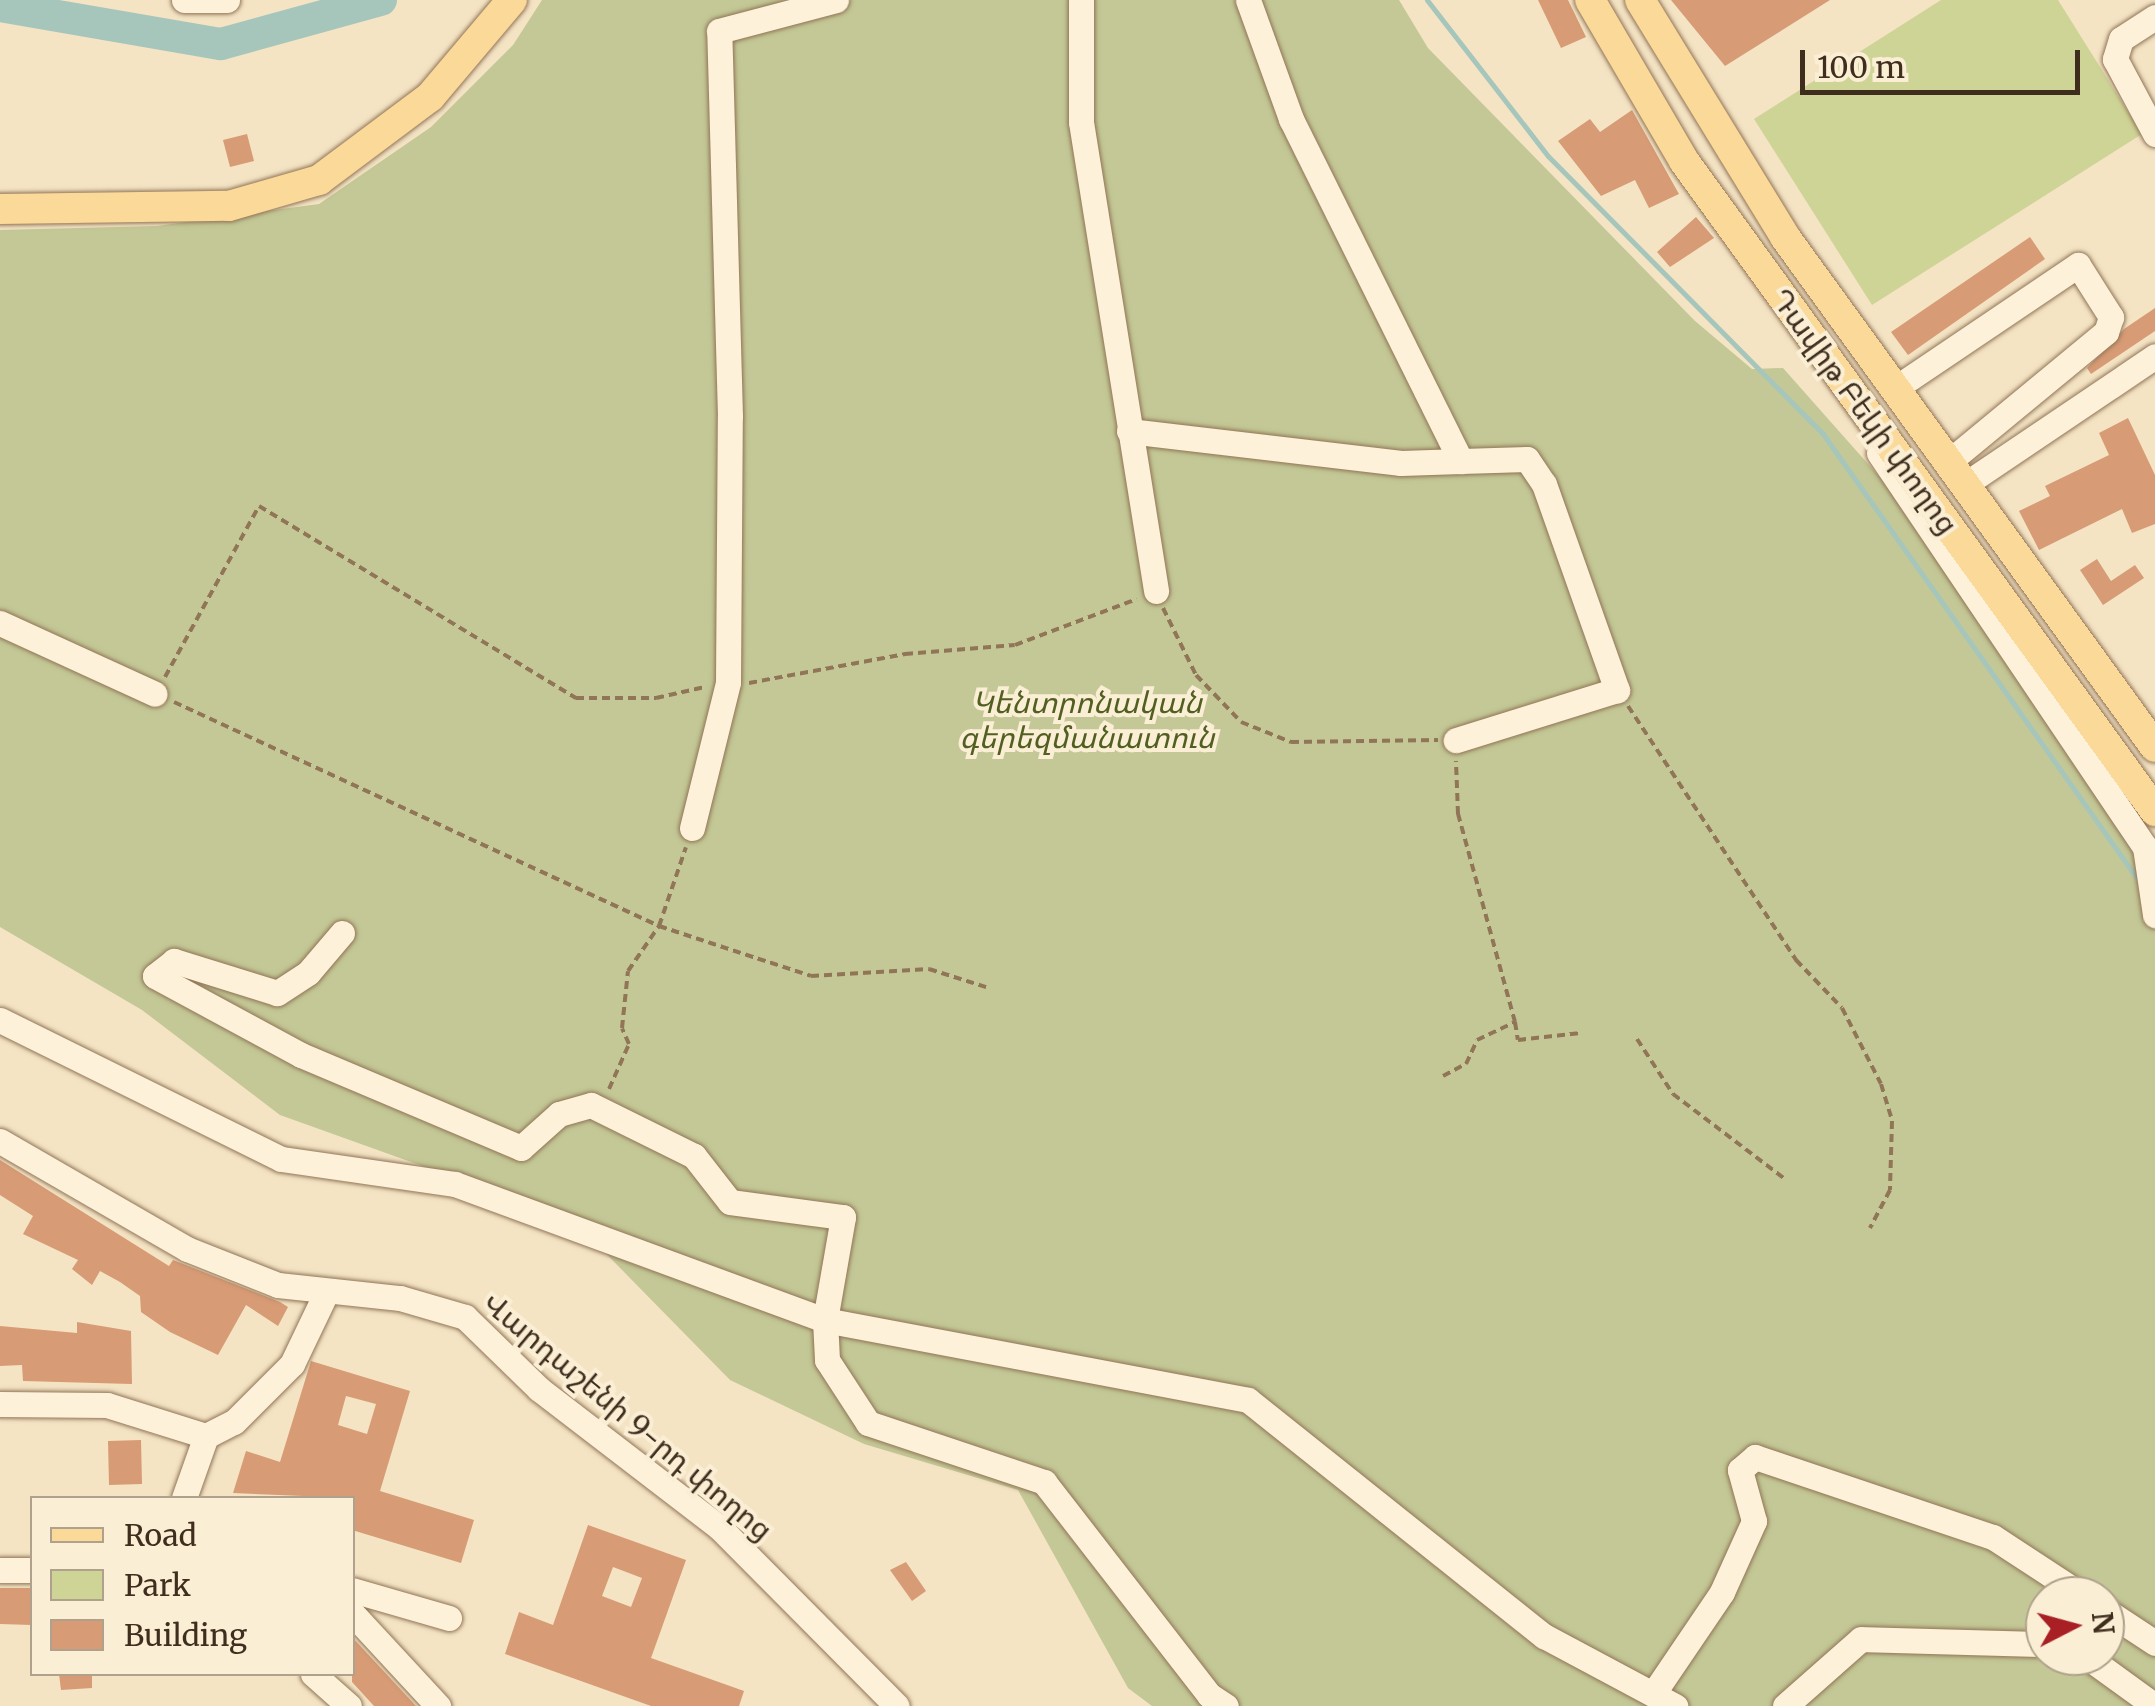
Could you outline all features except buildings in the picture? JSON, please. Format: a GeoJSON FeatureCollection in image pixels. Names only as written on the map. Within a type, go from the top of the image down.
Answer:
{"type":"FeatureCollection","features":[{"type":"Feature","properties":{"kind":"main road"},"geometry":{"type":"LineString","coordinates":[[0,209],[229,206],[319,180],[430,98],[512,0]]}},
{"type":"Feature","properties":{"kind":"main road","name":"Դավիթ Բեկի փողոց"},"geometry":{"type":"LineString","coordinates":[[1590,0],[1684,161],[2155,811]]}},
{"type":"Feature","properties":{"kind":"main road","name":"Դավիթ Բեկի փողոց"},"geometry":{"type":"LineString","coordinates":[[1640,0],[1720,140],[1894,389],[2155,747]]}},
{"type":"Feature","properties":{"kind":"street"},"geometry":{"type":"LineString","coordinates":[[184,0],[227,0]]}},
{"type":"Feature","properties":{"kind":"street"},"geometry":{"type":"LineString","coordinates":[[692,828],[728,682],[730,416],[719,31],[836,0]]}},
{"type":"Feature","properties":{"kind":"street"},"geometry":{"type":"LineString","coordinates":[[1081,0],[1081,122],[1156,591]]}},
{"type":"Feature","properties":{"kind":"street"},"geometry":{"type":"LineString","coordinates":[[1248,0],[1291,120],[1461,461]]}},
{"type":"Feature","properties":{"kind":"street"},"geometry":{"type":"LineString","coordinates":[[2155,17],[2122,39],[2115,60],[2155,134]]}},
{"type":"Feature","properties":{"kind":"street"},"geometry":{"type":"LineString","coordinates":[[1894,389],[2078,265],[2112,317],[2106,332],[1956,474]]}},
{"type":"Feature","properties":{"kind":"street"},"geometry":{"type":"LineString","coordinates":[[1956,474],[2155,356]]}},
{"type":"Feature","properties":{"kind":"street"},"geometry":{"type":"LineString","coordinates":[[1129,431],[1401,463],[1526,460],[1535,472],[1617,690],[1456,740]]}},
{"type":"Feature","properties":{"kind":"street"},"geometry":{"type":"LineString","coordinates":[[1881,434],[1872,442],[2145,847],[2155,915]]}},
{"type":"Feature","properties":{"kind":"street"},"geometry":{"type":"LineString","coordinates":[[0,623],[156,694]]}},
{"type":"Feature","properties":{"kind":"street"},"geometry":{"type":"LineString","coordinates":[[342,933],[308,973],[278,993],[174,961],[155,976],[301,1055],[521,1148],[559,1114],[601,1110],[694,1156],[730,1202],[843,1217],[825,1320],[827,1360],[868,1424],[1044,1482],[1209,1696],[1226,1706]]}},
{"type":"Feature","properties":{"kind":"street"},"geometry":{"type":"LineString","coordinates":[[0,1020],[282,1159],[455,1184],[825,1320],[1248,1400],[1544,1636],[1664,1700],[1722,1592],[1754,1521],[1740,1470],[1755,1456],[1993,1537],[2052,1576]]}},
{"type":"Feature","properties":{"kind":"street","name":"Վարդաշենի 9-րդ փողոց"},"geometry":{"type":"LineString","coordinates":[[0,1141],[187,1250],[325,1295],[400,1298],[464,1317],[539,1389],[719,1527],[897,1706]]}},
{"type":"Feature","properties":{"kind":"street"},"geometry":{"type":"LineString","coordinates":[[0,1404],[106,1406],[206,1436],[234,1422],[292,1364],[325,1295]]}},
{"type":"Feature","properties":{"kind":"street"},"geometry":{"type":"LineString","coordinates":[[185,1496],[206,1436]]}},
{"type":"Feature","properties":{"kind":"street"},"geometry":{"type":"LineString","coordinates":[[0,1570],[30,1570]]}},
{"type":"Feature","properties":{"kind":"street"},"geometry":{"type":"LineString","coordinates":[[355,1591],[449,1618]]}},
{"type":"Feature","properties":{"kind":"street"},"geometry":{"type":"LineString","coordinates":[[355,1616],[438,1706]]}},
{"type":"Feature","properties":{"kind":"street"},"geometry":{"type":"LineString","coordinates":[[2125,1623],[2155,1643]]}},
{"type":"Feature","properties":{"kind":"street"},"geometry":{"type":"LineString","coordinates":[[1784,1706],[1860,1639],[2025,1643]]}},
{"type":"Feature","properties":{"kind":"street"},"geometry":{"type":"LineString","coordinates":[[315,1676],[349,1706]]}},
{"type":"Feature","properties":{"kind":"street"},"geometry":{"type":"LineString","coordinates":[[2114,1676],[2155,1706]]}},
{"type":"Feature","properties":{"kind":"path"},"geometry":{"type":"LineString","coordinates":[[1617,690],[1796,960],[1842,1008],[1881,1084],[1892,1120],[1890,1190],[1870,1228]]}},
{"type":"Feature","properties":{"kind":"path"},"geometry":{"type":"LineString","coordinates":[[1456,740],[1458,814],[1518,1040],[1581,1033]]}},
{"type":"Feature","properties":{"kind":"path"},"geometry":{"type":"LineString","coordinates":[[601,1110],[630,1044],[622,1028],[628,970],[659,926],[692,828]]}},
{"type":"Feature","properties":{"kind":"path"},"geometry":{"type":"LineString","coordinates":[[1443,1076],[1466,1064],[1477,1040],[1515,1022]]}},
{"type":"Feature","properties":{"kind":"path"},"geometry":{"type":"LineString","coordinates":[[1636,1039],[1673,1094],[1785,1179]]}},
{"type":"Feature","properties":{"kind":"green space","name":"Կենտրոնական գերեզմանատուն"},"geometry":{"type":"Polygon","coordinates":[[[542,0],[1399,0],[1428,48],[1695,321],[1752,369],[1783,368],[1985,596],[2155,847],[2155,1706],[1152,1706],[1128,1688],[1018,1490],[864,1444],[730,1380],[573,1220],[280,1115],[142,1010],[0,927],[0,230],[157,226],[319,204],[431,127],[513,45],[542,0]]]}},
{"type":"Feature","properties":{"kind":"green space"},"geometry":{"type":"Polygon","coordinates":[[[1941,0],[2058,0],[2142,134],[1872,305],[1754,119],[1941,0]]]}},
{"type":"Feature","properties":{"kind":"waterway"},"geometry":{"type":"LineString","coordinates":[[0,6],[221,44],[381,0]]}},
{"type":"Feature","properties":{"kind":"waterway"},"geometry":{"type":"LineString","coordinates":[[1427,0],[1548,156],[1823,434],[2141,884]]}}]}
